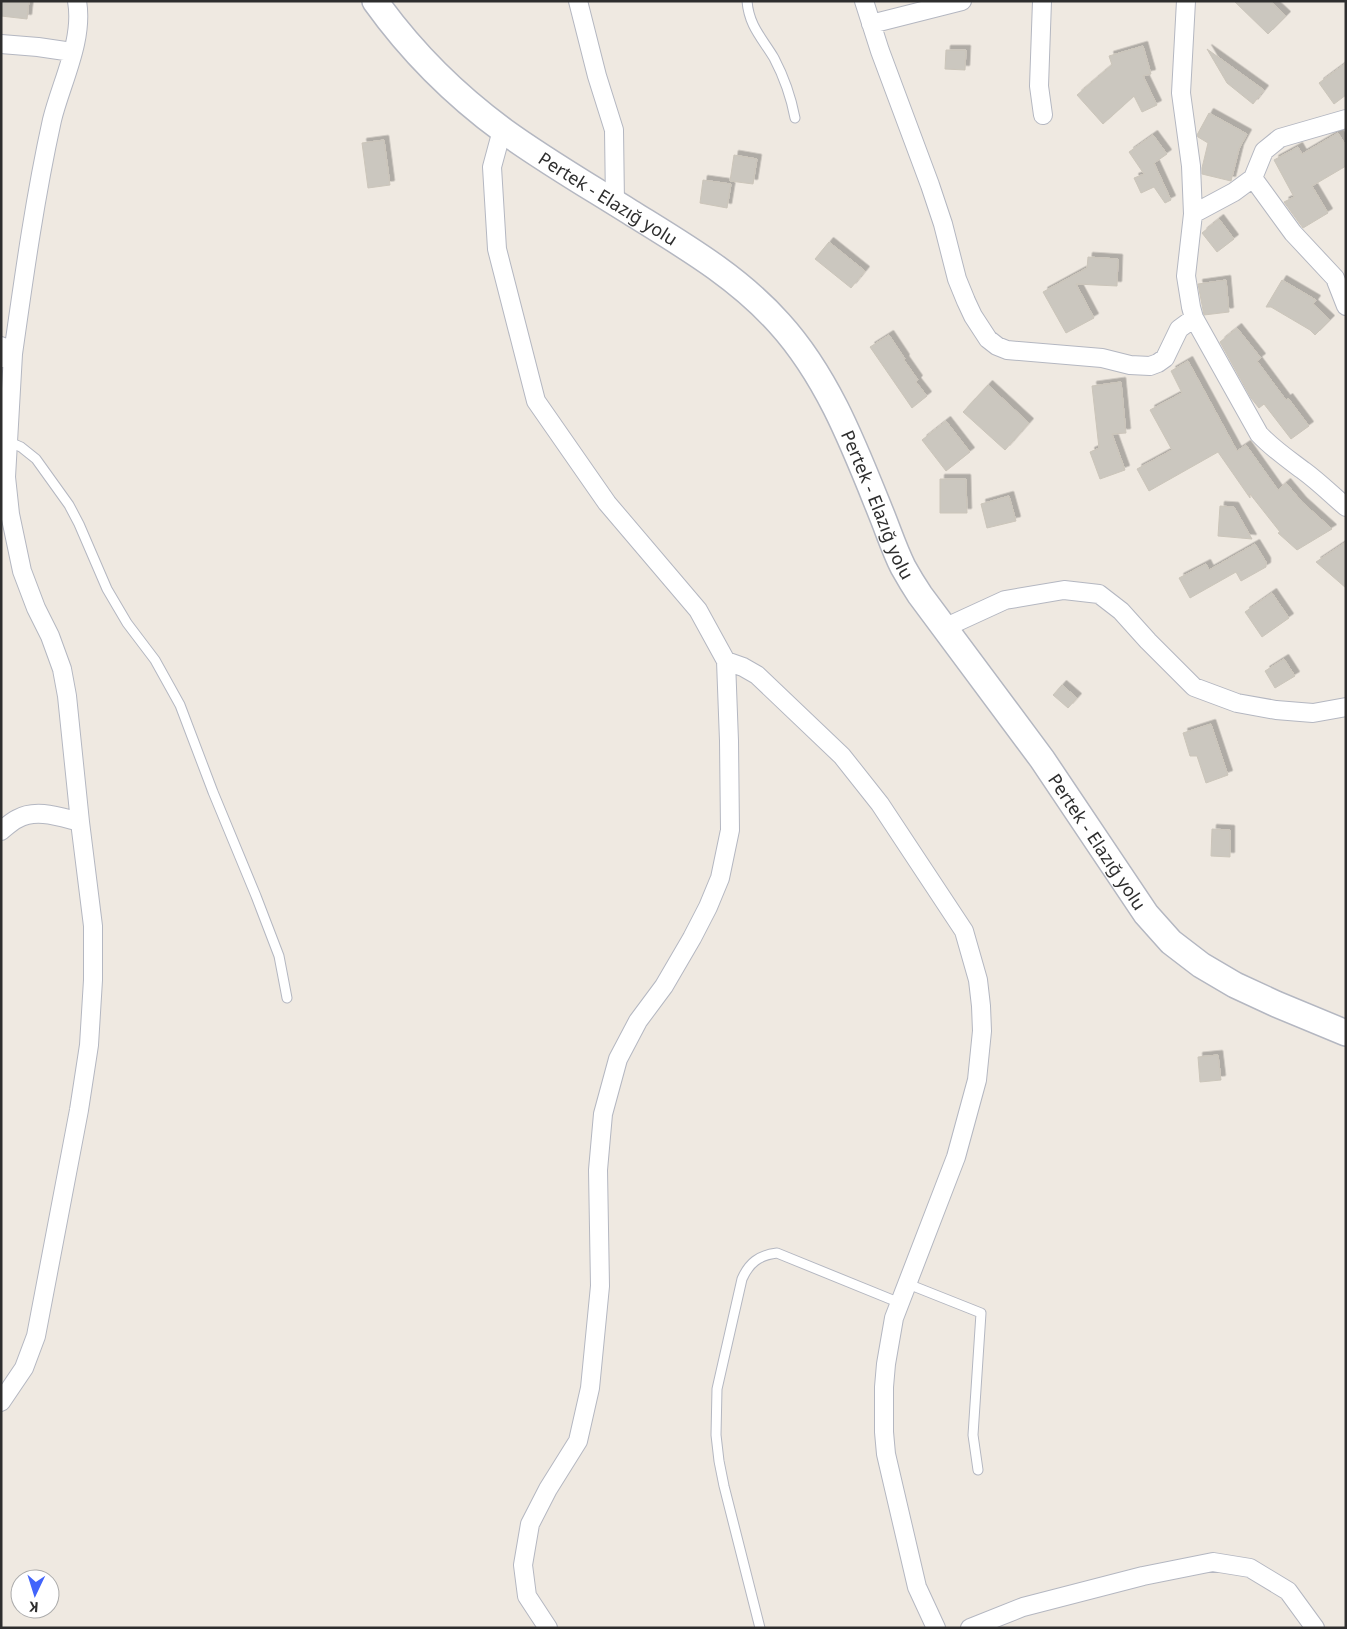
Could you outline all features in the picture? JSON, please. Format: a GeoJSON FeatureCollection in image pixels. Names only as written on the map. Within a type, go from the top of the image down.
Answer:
{"type":"FeatureCollection","features":[{"type":"Feature","properties":{"kind":"main road","name":"Pertek - Elazığ yolu"},"geometry":{"type":"LineString","coordinates":[[375,1],[397,30],[428,64],[502,130],[713,265],[744,289],[779,323],[804,353],[826,388],[845,426],[903,567],[920,595],[1042,758],[1146,914],[1171,942],[1201,966],[1235,985],[1276,1004],[1346,1033]]}},
{"type":"Feature","properties":{"kind":"street"},"geometry":{"type":"LineString","coordinates":[[2,1398],[24,1368],[36,1336],[79,1110],[89,1045],[93,980],[93,926],[80,822],[68,696],[62,669],[50,636],[36,608],[22,571],[10,514],[6,477],[5,353],[53,118],[77,28],[77,1]]}},
{"type":"Feature","properties":{"kind":"street"},"geometry":{"type":"LineString","coordinates":[[578,1],[597,76],[614,130],[615,202]]}},
{"type":"Feature","properties":{"kind":"street"},"geometry":{"type":"LineString","coordinates":[[864,1],[880,51],[930,185],[943,224],[957,279],[973,316],[988,339],[997,346],[1007,350],[1102,358],[1130,365],[1150,366],[1165,358],[1179,329],[1194,318]]}},
{"type":"Feature","properties":{"kind":"street"},"geometry":{"type":"LineString","coordinates":[[871,24],[962,1]]}},
{"type":"Feature","properties":{"kind":"street"},"geometry":{"type":"LineString","coordinates":[[1042,1],[1040,86],[1043,115]]}},
{"type":"Feature","properties":{"kind":"street"},"geometry":{"type":"LineString","coordinates":[[1186,1],[1181,94],[1191,166],[1193,214],[1186,276],[1194,318],[1259,434],[1277,452],[1323,486],[1346,507]]}},
{"type":"Feature","properties":{"kind":"street"},"geometry":{"type":"LineString","coordinates":[[1,44],[72,52]]}},
{"type":"Feature","properties":{"kind":"street"},"geometry":{"type":"LineString","coordinates":[[1193,214],[1234,192],[1254,178],[1264,151],[1280,138],[1346,119]]}},
{"type":"Feature","properties":{"kind":"street"},"geometry":{"type":"LineString","coordinates":[[502,130],[492,167],[497,250],[536,401],[607,503],[698,610],[726,661],[730,830],[720,878],[692,938],[664,986],[638,1021],[618,1060],[603,1114],[598,1170],[600,1286],[590,1388],[578,1441],[548,1489],[530,1524],[523,1565],[528,1596],[548,1628]]}},
{"type":"Feature","properties":{"kind":"street"},"geometry":{"type":"LineString","coordinates":[[1254,178],[1293,233],[1334,278],[1342,282],[1346,306]]}},
{"type":"Feature","properties":{"kind":"street"},"geometry":{"type":"LineString","coordinates":[[944,628],[1005,600],[1064,590],[1099,594],[1121,611],[1194,687],[1237,703],[1276,710],[1313,713],[1346,707]]}},
{"type":"Feature","properties":{"kind":"street"},"geometry":{"type":"LineString","coordinates":[[726,661],[743,667],[757,675],[842,756],[880,804],[964,930],[978,980],[982,1006],[982,1031],[977,1080],[956,1157],[894,1318],[886,1372],[884,1410],[886,1454],[917,1587],[936,1628]]}},
{"type":"Feature","properties":{"kind":"street"},"geometry":{"type":"LineString","coordinates":[[1,832],[18,819],[28,815],[40,814],[80,822]]}},
{"type":"Feature","properties":{"kind":"street"},"geometry":{"type":"LineString","coordinates":[[970,1628],[1023,1607],[1143,1576],[1213,1562],[1250,1568],[1288,1591],[1315,1628]]}},
{"type":"Feature","properties":{"kind":"lane"},"geometry":{"type":"LineString","coordinates":[[747,1],[751,21],[781,73],[790,95],[795,118]]}},
{"type":"Feature","properties":{"kind":"lane"},"geometry":{"type":"LineString","coordinates":[[7,441],[21,447],[36,458],[61,492],[80,524],[96,567],[116,606],[168,682],[180,706],[269,930],[278,956],[287,998]]}},
{"type":"Feature","properties":{"kind":"lane"},"geometry":{"type":"LineString","coordinates":[[760,1628],[724,1486],[716,1436],[717,1389],[742,1279],[750,1264],[756,1259],[777,1253],[900,1303]]}},
{"type":"Feature","properties":{"kind":"lane"},"geometry":{"type":"LineString","coordinates":[[908,1284],[981,1313],[973,1435],[978,1470]]}},
{"type":"Feature","properties":{"kind":"building"},"geometry":{"type":"Polygon","coordinates":[[[1,1],[29,1],[27,19],[1,16],[1,1]]]}},
{"type":"Feature","properties":{"kind":"building"},"geometry":{"type":"Polygon","coordinates":[[[1234,1],[1270,1],[1286,16],[1268,34],[1234,1]]]}},
{"type":"Feature","properties":{"kind":"building"},"geometry":{"type":"Polygon","coordinates":[[[1143,46],[1151,74],[1143,76],[1157,105],[1142,112],[1134,96],[1103,124],[1077,95],[1112,65],[1109,56],[1143,46]]]}},
{"type":"Feature","properties":{"kind":"building"},"geometry":{"type":"Polygon","coordinates":[[[1207,49],[1264,90],[1253,104],[1227,83],[1207,49]]]}},
{"type":"Feature","properties":{"kind":"building"},"geometry":{"type":"Polygon","coordinates":[[[946,50],[966,50],[965,70],[945,69],[946,50]]]}},
{"type":"Feature","properties":{"kind":"building"},"geometry":{"type":"Polygon","coordinates":[[[1346,63],[1346,95],[1334,104],[1319,83],[1346,63]]]}},
{"type":"Feature","properties":{"kind":"building"},"geometry":{"type":"Polygon","coordinates":[[[1209,113],[1247,134],[1239,149],[1231,181],[1202,174],[1208,143],[1197,135],[1209,113]]]}},
{"type":"Feature","properties":{"kind":"building"},"geometry":{"type":"Polygon","coordinates":[[[1338,133],[1346,146],[1346,166],[1312,186],[1328,213],[1303,228],[1284,202],[1294,197],[1274,160],[1298,147],[1302,154],[1338,133]]]}},
{"type":"Feature","properties":{"kind":"building"},"geometry":{"type":"Polygon","coordinates":[[[1153,135],[1167,154],[1154,163],[1171,200],[1165,203],[1154,187],[1141,193],[1134,178],[1144,174],[1129,152],[1153,135]]]}},
{"type":"Feature","properties":{"kind":"building"},"geometry":{"type":"Polygon","coordinates":[[[384,140],[390,185],[368,188],[362,143],[384,140]]]}},
{"type":"Feature","properties":{"kind":"building"},"geometry":{"type":"Polygon","coordinates":[[[734,155],[757,159],[753,184],[730,181],[734,155]]]}},
{"type":"Feature","properties":{"kind":"building"},"geometry":{"type":"Polygon","coordinates":[[[703,180],[731,184],[727,208],[700,203],[703,180]]]}},
{"type":"Feature","properties":{"kind":"building"},"geometry":{"type":"Polygon","coordinates":[[[1219,219],[1234,239],[1217,252],[1202,233],[1219,219]]]}},
{"type":"Feature","properties":{"kind":"building"},"geometry":{"type":"Polygon","coordinates":[[[829,242],[865,271],[851,288],[815,259],[829,242]]]}},
{"type":"Feature","properties":{"kind":"building"},"geometry":{"type":"Polygon","coordinates":[[[1088,257],[1118,259],[1117,286],[1076,284],[1094,318],[1066,333],[1043,292],[1087,268],[1088,257]]]}},
{"type":"Feature","properties":{"kind":"building"},"geometry":{"type":"Polygon","coordinates":[[[1226,280],[1229,312],[1204,315],[1198,284],[1226,280]]]}},
{"type":"Feature","properties":{"kind":"building"},"geometry":{"type":"Polygon","coordinates":[[[1282,280],[1316,300],[1313,304],[1330,320],[1315,335],[1310,330],[1271,307],[1266,307],[1282,280]]]}},
{"type":"Feature","properties":{"kind":"building"},"geometry":{"type":"Polygon","coordinates":[[[1237,328],[1261,358],[1257,361],[1286,400],[1288,398],[1309,426],[1291,439],[1264,404],[1259,408],[1251,398],[1220,342],[1237,328]]]}},
{"type":"Feature","properties":{"kind":"building"},"geometry":{"type":"Polygon","coordinates":[[[889,335],[918,380],[916,382],[927,396],[912,408],[870,347],[889,335]]]}},
{"type":"Feature","properties":{"kind":"building"},"geometry":{"type":"Polygon","coordinates":[[[1188,361],[1237,451],[1246,445],[1278,490],[1286,483],[1302,502],[1332,529],[1297,550],[1278,533],[1280,532],[1250,494],[1250,498],[1218,452],[1149,491],[1137,469],[1172,450],[1150,410],[1182,393],[1171,371],[1188,361]]]}},
{"type":"Feature","properties":{"kind":"building"},"geometry":{"type":"Polygon","coordinates":[[[1121,382],[1126,433],[1112,434],[1125,470],[1100,479],[1090,452],[1099,448],[1092,386],[1121,382]]]}},
{"type":"Feature","properties":{"kind":"building"},"geometry":{"type":"Polygon","coordinates":[[[988,385],[1029,423],[1005,450],[963,412],[988,385]]]}},
{"type":"Feature","properties":{"kind":"building"},"geometry":{"type":"Polygon","coordinates":[[[946,421],[970,452],[946,471],[922,440],[946,421]]]}},
{"type":"Feature","properties":{"kind":"building"},"geometry":{"type":"Polygon","coordinates":[[[940,479],[966,479],[967,513],[940,513],[940,479]]]}},
{"type":"Feature","properties":{"kind":"building"},"geometry":{"type":"Polygon","coordinates":[[[1009,496],[1016,521],[987,528],[981,504],[1009,496]]]}},
{"type":"Feature","properties":{"kind":"building"},"geometry":{"type":"Polygon","coordinates":[[[1220,506],[1234,507],[1252,539],[1218,536],[1220,506]]]}},
{"type":"Feature","properties":{"kind":"building"},"geometry":{"type":"Polygon","coordinates":[[[1346,542],[1346,588],[1316,562],[1346,542]]]}},
{"type":"Feature","properties":{"kind":"building"},"geometry":{"type":"Polygon","coordinates":[[[1255,544],[1266,562],[1266,567],[1241,581],[1236,572],[1190,598],[1179,578],[1206,564],[1209,570],[1255,544]]]}},
{"type":"Feature","properties":{"kind":"building"},"geometry":{"type":"Polygon","coordinates":[[[1272,593],[1289,618],[1262,637],[1245,612],[1272,593]]]}},
{"type":"Feature","properties":{"kind":"building"},"geometry":{"type":"Polygon","coordinates":[[[1284,659],[1295,676],[1275,688],[1265,671],[1284,659]]]}},
{"type":"Feature","properties":{"kind":"building"},"geometry":{"type":"Polygon","coordinates":[[[1062,685],[1077,698],[1068,708],[1053,695],[1062,685]]]}},
{"type":"Feature","properties":{"kind":"building"},"geometry":{"type":"Polygon","coordinates":[[[1211,724],[1228,775],[1206,783],[1197,756],[1190,756],[1183,733],[1211,724]]]}},
{"type":"Feature","properties":{"kind":"building"},"geometry":{"type":"Polygon","coordinates":[[[1212,829],[1230,830],[1230,857],[1211,856],[1212,829]]]}},
{"type":"Feature","properties":{"kind":"building"},"geometry":{"type":"Polygon","coordinates":[[[1218,1055],[1221,1080],[1200,1082],[1198,1057],[1218,1055]]]}}]}
